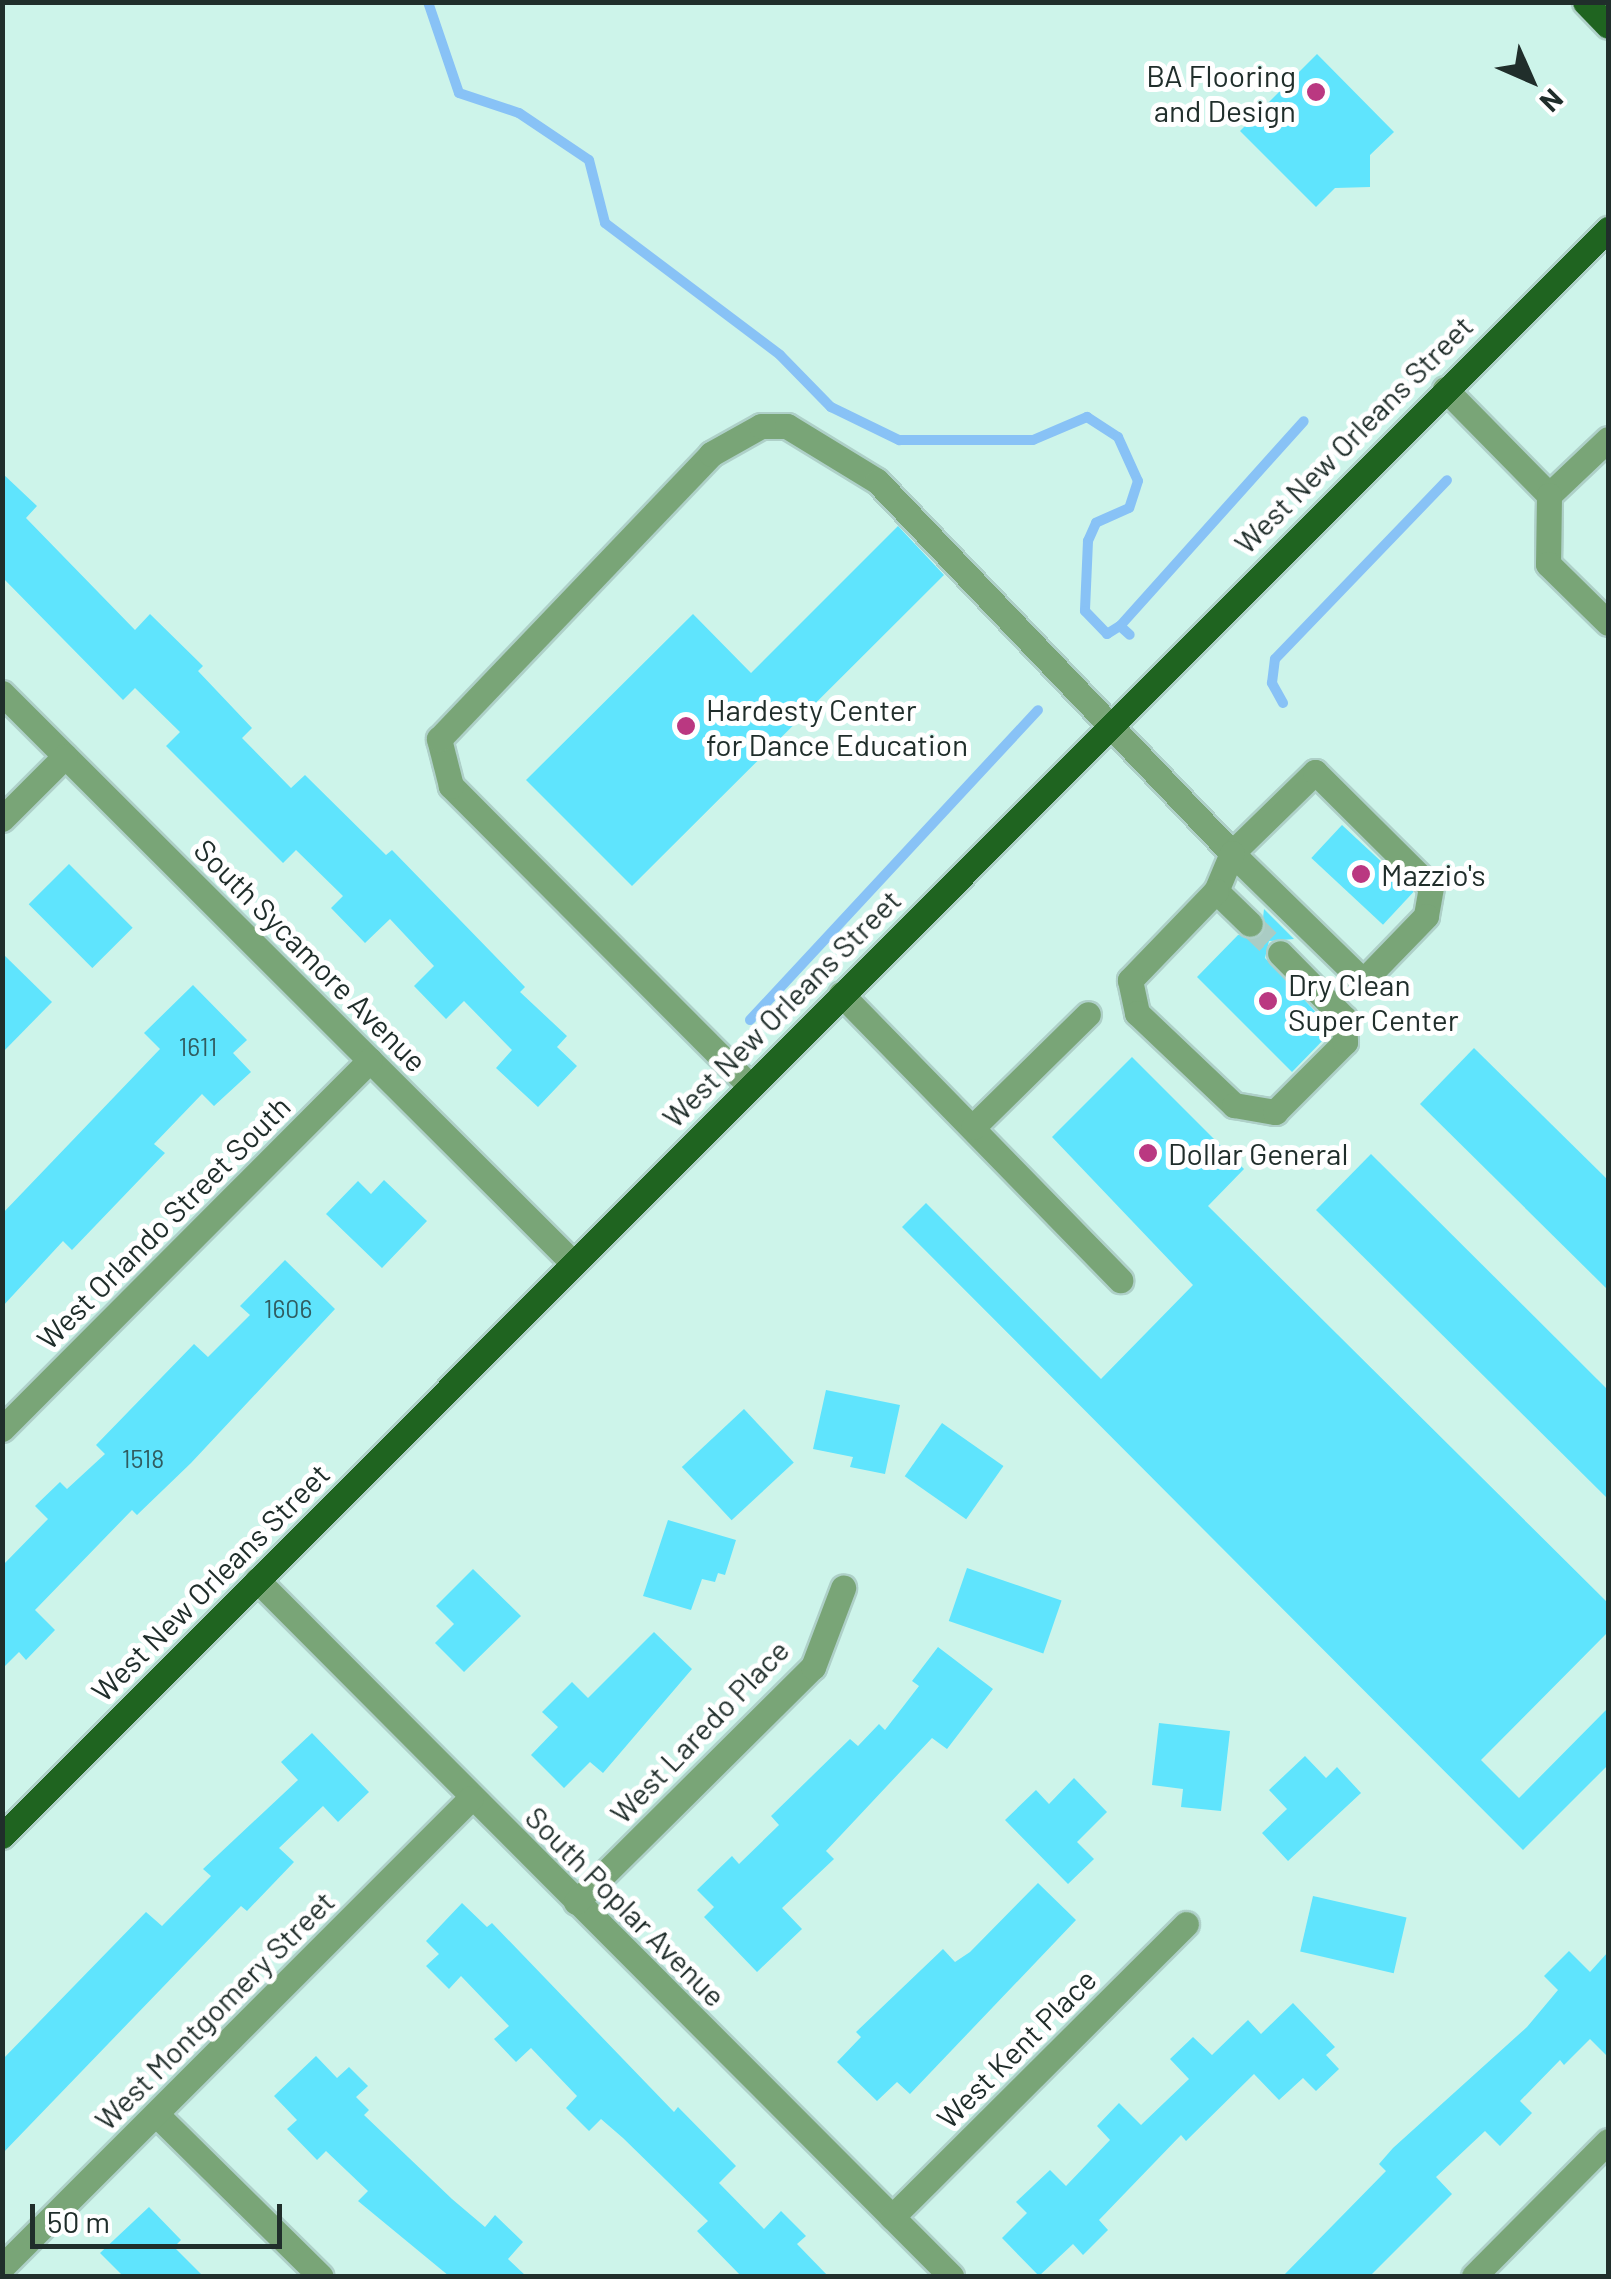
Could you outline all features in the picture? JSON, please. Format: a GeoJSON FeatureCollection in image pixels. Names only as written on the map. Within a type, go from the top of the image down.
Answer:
{"type":"FeatureCollection","features":[{"type":"Feature","properties":{"kind":"main road"},"geometry":{"type":"LineString","coordinates":[[1585,2],[1608,26]]}},
{"type":"Feature","properties":{"kind":"main road","name":"West New Orleans Street"},"geometry":{"type":"LineString","coordinates":[[2,1836],[1608,229]]}},
{"type":"Feature","properties":{"kind":"street"},"geometry":{"type":"LineString","coordinates":[[1444,389],[1549,494],[1548,564],[1608,623]]}},
{"type":"Feature","properties":{"kind":"street"},"geometry":{"type":"LineString","coordinates":[[750,1086],[451,786],[440,758],[439,739],[465,707],[700,466],[761,426],[787,426],[878,481],[1232,853],[1363,981],[1426,916],[1431,887],[1315,772],[1232,853],[1216,890],[1130,980],[1137,1012],[1234,1105],[1275,1112],[1345,1042],[1344,1018],[1280,953]]}},
{"type":"Feature","properties":{"kind":"street"},"geometry":{"type":"LineString","coordinates":[[1549,494],[1608,439]]}},
{"type":"Feature","properties":{"kind":"street","name":"South Sycamore Avenue"},"geometry":{"type":"LineString","coordinates":[[2,693],[573,1263]]}},
{"type":"Feature","properties":{"kind":"street"},"geometry":{"type":"LineString","coordinates":[[2,819],[65,756]]}},
{"type":"Feature","properties":{"kind":"street"},"geometry":{"type":"LineString","coordinates":[[1216,890],[1250,924]]}},
{"type":"Feature","properties":{"kind":"street"},"geometry":{"type":"LineString","coordinates":[[841,994],[1120,1280]]}},
{"type":"Feature","properties":{"kind":"street"},"geometry":{"type":"LineString","coordinates":[[974,1127],[1088,1014]]}},
{"type":"Feature","properties":{"kind":"street","name":"West Orlando Street South"},"geometry":{"type":"LineString","coordinates":[[2,1429],[370,1060]]}},
{"type":"Feature","properties":{"kind":"street","name":"South Poplar Avenue"},"geometry":{"type":"LineString","coordinates":[[257,1580],[951,2276]]}},
{"type":"Feature","properties":{"kind":"street","name":"West Laredo Place"},"geometry":{"type":"LineString","coordinates":[[576,1902],[813,1667],[843,1588]]}},
{"type":"Feature","properties":{"kind":"street","name":"West Montgomery Street"},"geometry":{"type":"LineString","coordinates":[[2,2268],[471,1798]]}},
{"type":"Feature","properties":{"kind":"street","name":"West Kent Place"},"geometry":{"type":"LineString","coordinates":[[892,2218],[1186,1924]]}},
{"type":"Feature","properties":{"kind":"street"},"geometry":{"type":"LineString","coordinates":[[156,2114],[320,2276]]}},
{"type":"Feature","properties":{"kind":"street"},"geometry":{"type":"LineString","coordinates":[[1474,2276],[1608,2141]]}},
{"type":"Feature","properties":{"kind":"building","name":"BA Flooring and Design"},"geometry":{"type":"Polygon","coordinates":[[[1317,54],[1394,132],[1370,155],[1370,187],[1335,188],[1316,207],[1240,131],[1317,54]]]}},
{"type":"Feature","properties":{"kind":"building"},"geometry":{"type":"Polygon","coordinates":[[[2,473],[37,506],[26,518],[135,630],[150,614],[203,666],[198,671],[252,728],[242,738],[291,788],[305,775],[386,855],[392,850],[525,987],[520,992],[567,1036],[557,1047],[577,1066],[538,1107],[496,1068],[512,1050],[464,1001],[446,1019],[414,986],[434,966],[390,919],[365,943],[331,908],[343,896],[296,850],[283,863],[166,746],[180,732],[135,688],[123,700],[2,577],[2,473]]]}},
{"type":"Feature","properties":{"kind":"building","name":"Hardesty Center for Dance Education"},"geometry":{"type":"Polygon","coordinates":[[[898,526],[944,575],[632,886],[526,780],[693,614],[751,673],[898,526]]]}},
{"type":"Feature","properties":{"kind":"building","name":"Mazzio's"},"geometry":{"type":"Polygon","coordinates":[[[1342,825],[1414,892],[1383,925],[1311,858],[1342,825]]]}},
{"type":"Feature","properties":{"kind":"building"},"geometry":{"type":"Polygon","coordinates":[[[69,864],[133,928],[92,968],[29,904],[69,864]]]}},
{"type":"Feature","properties":{"kind":"building","name":"Dry Clean Super Center"},"geometry":{"type":"Polygon","coordinates":[[[1264,909],[1294,939],[1269,941],[1265,958],[1328,1025],[1328,1035],[1292,1072],[1197,977],[1238,935],[1261,936],[1264,909]]]}},
{"type":"Feature","properties":{"kind":"building"},"geometry":{"type":"Polygon","coordinates":[[[2,953],[52,1002],[2,1053],[2,953]]]}},
{"type":"Feature","properties":{"kind":"building"},"geometry":{"type":"Polygon","coordinates":[[[193,985],[247,1040],[233,1053],[251,1072],[214,1106],[202,1094],[154,1144],[165,1153],[72,1250],[63,1241],[2,1307],[2,1214],[160,1049],[144,1033],[193,985]]]}},
{"type":"Feature","properties":{"kind":"building"},"geometry":{"type":"Polygon","coordinates":[[[1474,1048],[1608,1180],[1608,1290],[1420,1104],[1474,1048]]]}},
{"type":"Feature","properties":{"kind":"building"},"geometry":{"type":"Polygon","coordinates":[[[1132,1057],[1244,1169],[1208,1206],[1608,1603],[1608,1632],[1481,1760],[1519,1798],[1608,1708],[1608,1765],[1523,1850],[902,1227],[926,1203],[1101,1379],[1193,1285],[1052,1137],[1132,1057]]]}},
{"type":"Feature","properties":{"kind":"building"},"geometry":{"type":"Polygon","coordinates":[[[1371,1154],[1608,1390],[1608,1499],[1316,1210],[1371,1154]]]}},
{"type":"Feature","properties":{"kind":"building"},"geometry":{"type":"Polygon","coordinates":[[[384,1180],[427,1221],[382,1268],[326,1214],[358,1181],[371,1194],[384,1180]]]}},
{"type":"Feature","properties":{"kind":"building"},"geometry":{"type":"Polygon","coordinates":[[[285,1260],[335,1309],[191,1463],[137,1515],[132,1510],[35,1610],[55,1630],[26,1660],[19,1652],[2,1669],[2,1566],[48,1519],[35,1506],[60,1482],[67,1489],[105,1454],[96,1445],[194,1344],[208,1357],[250,1315],[240,1306],[285,1260]]]}},
{"type":"Feature","properties":{"kind":"building"},"geometry":{"type":"Polygon","coordinates":[[[826,1390],[900,1405],[885,1474],[850,1467],[853,1457],[813,1449],[826,1390]]]}},
{"type":"Feature","properties":{"kind":"building"},"geometry":{"type":"Polygon","coordinates":[[[744,1409],[794,1462],[732,1520],[682,1467],[744,1409]]]}},
{"type":"Feature","properties":{"kind":"building"},"geometry":{"type":"Polygon","coordinates":[[[942,1423],[1003,1466],[966,1519],[905,1476],[942,1423]]]}},
{"type":"Feature","properties":{"kind":"building"},"geometry":{"type":"Polygon","coordinates":[[[668,1520],[736,1540],[725,1575],[718,1573],[715,1582],[702,1579],[691,1610],[643,1596],[668,1520]]]}},
{"type":"Feature","properties":{"kind":"building"},"geometry":{"type":"Polygon","coordinates":[[[967,1568],[1062,1601],[1043,1654],[949,1621],[967,1568]]]}},
{"type":"Feature","properties":{"kind":"building"},"geometry":{"type":"Polygon","coordinates":[[[473,1569],[521,1616],[464,1672],[435,1643],[454,1624],[436,1606],[473,1569]]]}},
{"type":"Feature","properties":{"kind":"building"},"geometry":{"type":"Polygon","coordinates":[[[654,1632],[692,1669],[603,1773],[590,1762],[564,1788],[531,1755],[558,1727],[542,1712],[572,1682],[588,1698],[654,1632]]]}},
{"type":"Feature","properties":{"kind":"building"},"geometry":{"type":"Polygon","coordinates":[[[938,1647],[993,1689],[947,1749],[932,1738],[826,1851],[834,1859],[782,1908],[802,1929],[757,1972],[704,1917],[714,1907],[697,1890],[732,1856],[739,1864],[779,1825],[771,1816],[850,1739],[858,1746],[879,1724],[885,1730],[919,1686],[912,1681],[938,1647]]]}},
{"type":"Feature","properties":{"kind":"building"},"geometry":{"type":"Polygon","coordinates":[[[1159,1723],[1230,1731],[1221,1811],[1181,1807],[1183,1789],[1152,1785],[1159,1723]]]}},
{"type":"Feature","properties":{"kind":"building"},"geometry":{"type":"Polygon","coordinates":[[[312,1733],[369,1792],[338,1822],[323,1806],[279,1848],[294,1862],[247,1911],[241,1906],[2,2154],[2,2060],[146,1912],[162,1926],[211,1876],[203,1869],[298,1780],[281,1762],[312,1733]]]}},
{"type":"Feature","properties":{"kind":"building"},"geometry":{"type":"Polygon","coordinates":[[[1305,1756],[1326,1778],[1337,1767],[1361,1793],[1288,1861],[1262,1833],[1287,1809],[1269,1790],[1305,1756]]]}},
{"type":"Feature","properties":{"kind":"building"},"geometry":{"type":"Polygon","coordinates":[[[1074,1778],[1107,1812],[1077,1842],[1094,1859],[1068,1884],[1005,1820],[1036,1790],[1049,1804],[1074,1778]]]}},
{"type":"Feature","properties":{"kind":"building"},"geometry":{"type":"Polygon","coordinates":[[[1038,1883],[1076,1920],[910,2094],[897,2082],[877,2101],[837,2062],[861,2037],[856,2032],[943,1949],[955,1962],[970,1952],[1038,1883]]]}},
{"type":"Feature","properties":{"kind":"building"},"geometry":{"type":"Polygon","coordinates":[[[1313,1896],[1407,1918],[1394,1973],[1300,1952],[1313,1896]]]}},
{"type":"Feature","properties":{"kind":"building"},"geometry":{"type":"Polygon","coordinates":[[[462,1903],[487,1927],[492,1923],[674,2112],[678,2107],[736,2166],[719,2183],[764,2229],[781,2211],[806,2236],[797,2244],[828,2276],[741,2276],[697,2231],[708,2221],[623,2138],[601,2119],[589,2131],[566,2108],[577,2096],[531,2048],[516,2062],[494,2039],[509,2026],[461,1976],[449,1989],[426,1966],[439,1954],[426,1941],[462,1903]]]}},
{"type":"Feature","properties":{"kind":"building"},"geometry":{"type":"Polygon","coordinates":[[[1569,1951],[1590,1972],[1608,1952],[1608,2057],[1590,2039],[1564,2065],[1560,2060],[1520,2101],[1532,2113],[1500,2146],[1485,2131],[1436,2177],[1452,2194],[1370,2276],[1283,2276],[1386,2171],[1379,2164],[1393,2148],[1527,2027],[1558,1990],[1544,1976],[1569,1951]]]}},
{"type":"Feature","properties":{"kind":"building"},"geometry":{"type":"Polygon","coordinates":[[[1293,2003],[1335,2047],[1326,2055],[1339,2069],[1316,2091],[1303,2078],[1279,2100],[1254,2074],[1186,2141],[1181,2135],[1099,2220],[1108,2230],[1083,2255],[1073,2244],[1039,2276],[1002,2238],[1027,2213],[1016,2202],[1050,2170],[1066,2186],[1110,2140],[1097,2126],[1119,2103],[1141,2125],[1189,2079],[1170,2059],[1193,2037],[1212,2055],[1248,2020],[1261,2034],[1293,2003]]]}},
{"type":"Feature","properties":{"kind":"building"},"geometry":{"type":"Polygon","coordinates":[[[316,2056],[337,2078],[349,2067],[368,2086],[356,2097],[369,2110],[364,2115],[452,2199],[485,2227],[495,2215],[523,2242],[508,2259],[526,2276],[449,2276],[358,2201],[368,2191],[326,2151],[317,2160],[287,2129],[297,2120],[274,2096],[316,2056]]]}},
{"type":"Feature","properties":{"kind":"building"},"geometry":{"type":"Polygon","coordinates":[[[149,2207],[181,2240],[174,2247],[203,2276],[123,2276],[100,2253],[149,2207]]]}},
{"type":"Feature","properties":{"kind":"waterway"},"geometry":{"type":"LineString","coordinates":[[428,2],[459,93],[519,113],[589,160],[605,223],[780,355],[831,407],[899,440],[1033,440],[1087,417],[1118,437],[1138,481],[1129,508],[1096,523],[1088,541],[1085,611],[1107,634],[1120,626],[1130,635]]}},
{"type":"Feature","properties":{"kind":"waterway"},"geometry":{"type":"LineString","coordinates":[[1120,626],[1304,421]]}},
{"type":"Feature","properties":{"kind":"waterway"},"geometry":{"type":"LineString","coordinates":[[1283,703],[1272,683],[1275,659],[1447,480]]}},
{"type":"Feature","properties":{"kind":"waterway"},"geometry":{"type":"LineString","coordinates":[[750,1020],[1038,710]]}},
{"type":"Feature","properties":{"kind":"tunnel"},"geometry":{"type":"LineString","coordinates":[[1250,924],[1280,953]]}},
{"type":"Feature","properties":{"kind":"place","name":"BA Flooring and Design"},"geometry":{"type":"Point","coordinates":[1316,92]}},
{"type":"Feature","properties":{"kind":"place","name":"Hardesty Center for Dance Education"},"geometry":{"type":"Point","coordinates":[686,726]}},
{"type":"Feature","properties":{"kind":"place","name":"Mazzio's"},"geometry":{"type":"Point","coordinates":[1361,874]}},
{"type":"Feature","properties":{"kind":"place","name":"Dry Clean Super Center"},"geometry":{"type":"Point","coordinates":[1268,1001]}},
{"type":"Feature","properties":{"kind":"place","name":"Dollar General"},"geometry":{"type":"Point","coordinates":[1148,1153]}}]}
